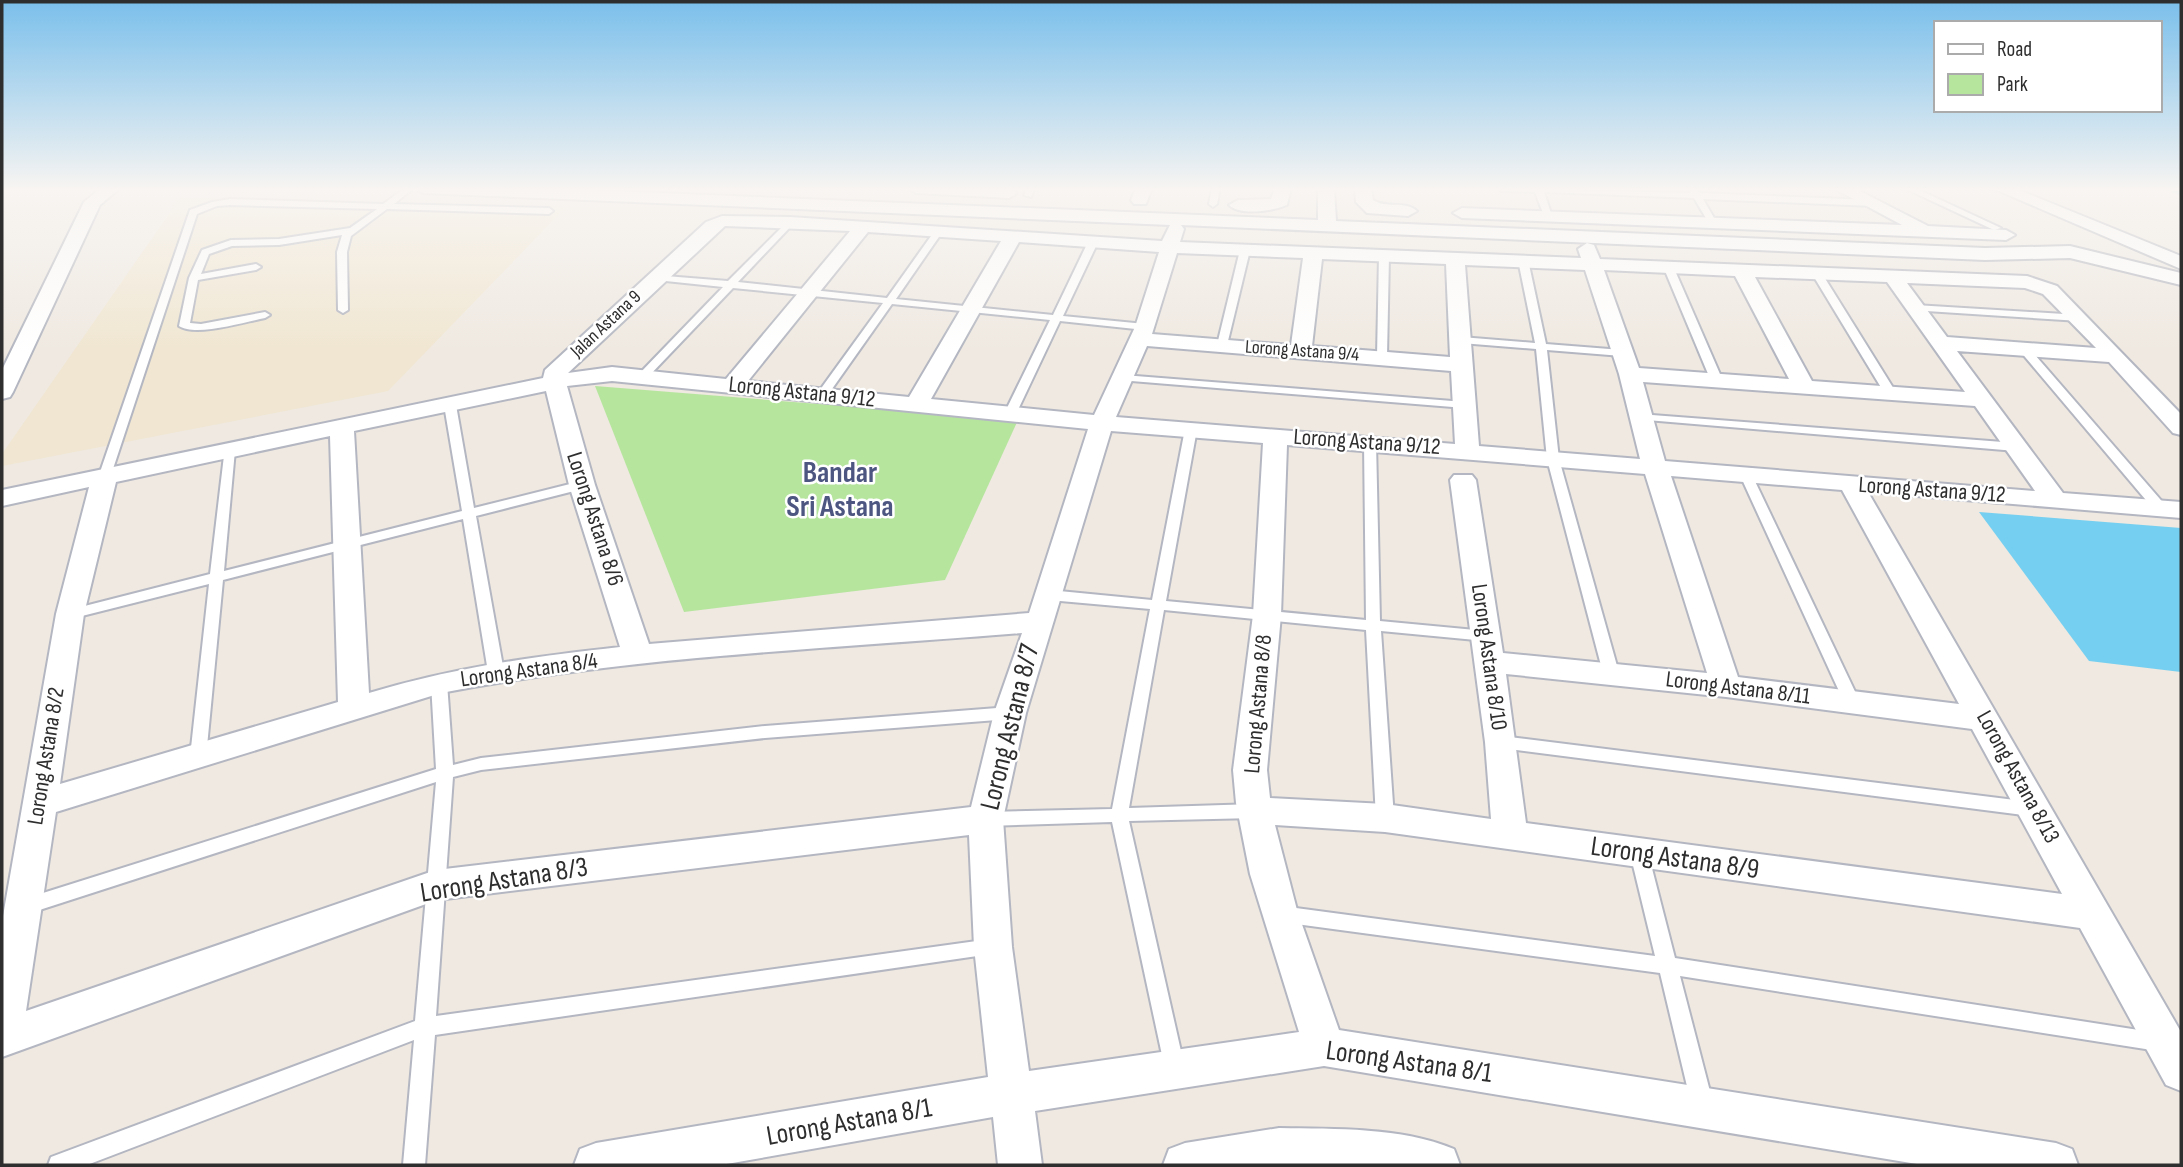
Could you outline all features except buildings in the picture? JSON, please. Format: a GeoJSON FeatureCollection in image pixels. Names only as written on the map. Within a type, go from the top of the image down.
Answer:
{"type":"FeatureCollection","features":[{"type":"Feature","properties":{"kind":"street"},"geometry":{"type":"LineString","coordinates":[[2,392],[74,242]]}},
{"type":"Feature","properties":{"kind":"street","name":"Jalan Astana 9"},"geometry":{"type":"LineString","coordinates":[[553,383],[553,375],[559,368],[694,242]]}},
{"type":"Feature","properties":{"kind":"street"},"geometry":{"type":"LineString","coordinates":[[733,384],[850,242]]}},
{"type":"Feature","properties":{"kind":"street"},"geometry":{"type":"LineString","coordinates":[[917,403],[1010,242]]}},
{"type":"Feature","properties":{"kind":"street","name":"Jalan Astana 9"},"geometry":{"type":"LineString","coordinates":[[1100,242],[2028,282],[2050,290],[2080,318]]}},
{"type":"Feature","properties":{"kind":"street","name":"Lorong Astana 8/7"},"geometry":{"type":"LineString","coordinates":[[1020,1165],[993,947],[986,819],[1010,713],[1102,423],[1142,333],[1171,242]]}},
{"type":"Feature","properties":{"kind":"street"},"geometry":{"type":"LineString","coordinates":[[1584,242],[1630,374],[1639,417],[1727,685]]}},
{"type":"Feature","properties":{"kind":"street"},"geometry":{"type":"LineString","coordinates":[[1715,242],[1947,252],[2070,252],[2181,279]]}},
{"type":"Feature","properties":{"kind":"street"},"geometry":{"type":"LineString","coordinates":[[1937,242],[1947,252]]}},
{"type":"Feature","properties":{"kind":"street"},"geometry":{"type":"LineString","coordinates":[[2131,242],[2181,263]]}},
{"type":"Feature","properties":{"kind":"street"},"geometry":{"type":"LineString","coordinates":[[1301,350],[1313,252]]}},
{"type":"Feature","properties":{"kind":"street"},"geometry":{"type":"LineString","coordinates":[[1455,257],[1467,450]]}},
{"type":"Feature","properties":{"kind":"street"},"geometry":{"type":"LineString","coordinates":[[1742,270],[1805,388]]}},
{"type":"Feature","properties":{"kind":"street"},"geometry":{"type":"LineString","coordinates":[[1892,276],[1980,400],[2055,499]]}},
{"type":"Feature","properties":{"kind":"street"},"geometry":{"type":"LineString","coordinates":[[2080,318],[2181,429]]}},
{"type":"Feature","properties":{"kind":"street","name":"Lorong Astana 9/4"},"geometry":{"type":"LineString","coordinates":[[1142,333],[1222,345],[1463,365]]}},
{"type":"Feature","properties":{"kind":"street"},"geometry":{"type":"LineString","coordinates":[[1942,343],[2113,356]]}},
{"type":"Feature","properties":{"kind":"street"},"geometry":{"type":"LineString","coordinates":[[1630,374],[1980,400]]}},
{"type":"Feature","properties":{"kind":"street","name":"Lorong Astana 9/12"},"geometry":{"type":"LineString","coordinates":[[553,383],[593,375],[643,376],[1102,423],[1370,442],[2171,510]]}},
{"type":"Feature","properties":{"kind":"street"},"geometry":{"type":"LineString","coordinates":[[2,498],[553,383]]}},
{"type":"Feature","properties":{"kind":"street","name":"Lorong Astana 8/6"},"geometry":{"type":"LineString","coordinates":[[553,383],[582,485],[638,655]]}},
{"type":"Feature","properties":{"kind":"street"},"geometry":{"type":"LineString","coordinates":[[342,427],[354,709]]}},
{"type":"Feature","properties":{"kind":"street","name":"Lorong Astana 8/8"},"geometry":{"type":"LineString","coordinates":[[1275,435],[1267,615],[1251,770],[1255,811],[1280,914],[1324,1047]]}},
{"type":"Feature","properties":{"kind":"street","name":"Lorong Astana 8/2"},"geometry":{"type":"LineString","coordinates":[[2,1038],[70,614],[104,478]]}},
{"type":"Feature","properties":{"kind":"street","name":"Lorong Astana 8/10"},"geometry":{"type":"LineString","coordinates":[[1463,480],[1502,742],[1510,835]]}},
{"type":"Feature","properties":{"kind":"street","name":"Lorong Astana 8/13"},"geometry":{"type":"LineString","coordinates":[[1851,484],[1986,719],[2174,1057]]}},
{"type":"Feature","properties":{"kind":"street","name":"Lorong Astana 8/4"},"geometry":{"type":"LineString","coordinates":[[38,804],[439,683],[496,672],[1043,609]]}},
{"type":"Feature","properties":{"kind":"street","name":"Lorong Astana 8/11"},"geometry":{"type":"LineString","coordinates":[[1488,649],[1611,673],[1727,685],[1986,719]]}},
{"type":"Feature","properties":{"kind":"street","name":"Lorong Astana 8/9"},"geometry":{"type":"LineString","coordinates":[[1255,811],[1385,818],[2095,914]]}},
{"type":"Feature","properties":{"kind":"street","name":"Lorong Astana 8/3"},"geometry":{"type":"LineString","coordinates":[[2,1038],[436,885],[986,819]]}},
{"type":"Feature","properties":{"kind":"street","name":"Lorong Astana 8/1"},"geometry":{"type":"LineString","coordinates":[[596,1165],[1010,1094],[1324,1047],[2056,1165]]}},
{"type":"Feature","properties":{"kind":"street"},"geometry":{"type":"LineString","coordinates":[[1185,1165],[1279,1150],[1350,1151],[1438,1165]]}},
{"type":"Feature","properties":{"kind":"lane"},"geometry":{"type":"LineString","coordinates":[[104,478],[183,242]]}},
{"type":"Feature","properties":{"kind":"lane"},"geometry":{"type":"LineString","coordinates":[[265,315],[201,327],[184,326],[194,278],[205,252],[221,245],[270,242]]}},
{"type":"Feature","properties":{"kind":"lane"},"geometry":{"type":"LineString","coordinates":[[344,310],[342,251],[346,242]]}},
{"type":"Feature","properties":{"kind":"lane"},"geometry":{"type":"LineString","coordinates":[[643,376],[770,242]]}},
{"type":"Feature","properties":{"kind":"lane"},"geometry":{"type":"LineString","coordinates":[[823,394],[931,242]]}},
{"type":"Feature","properties":{"kind":"lane"},"geometry":{"type":"LineString","coordinates":[[1010,414],[1093,242]]}},
{"type":"Feature","properties":{"kind":"lane"},"geometry":{"type":"LineString","coordinates":[[1222,345],[1245,250]]}},
{"type":"Feature","properties":{"kind":"lane"},"geometry":{"type":"LineString","coordinates":[[1381,357],[1384,255]]}},
{"type":"Feature","properties":{"kind":"lane"},"geometry":{"type":"LineString","coordinates":[[1523,260],[1541,347],[1553,458],[1611,673]]}},
{"type":"Feature","properties":{"kind":"lane"},"geometry":{"type":"LineString","coordinates":[[1668,266],[1717,382]]}},
{"type":"Feature","properties":{"kind":"lane"},"geometry":{"type":"LineString","coordinates":[[194,278],[256,267]]}},
{"type":"Feature","properties":{"kind":"lane"},"geometry":{"type":"LineString","coordinates":[[1816,272],[1891,394]]}},
{"type":"Feature","properties":{"kind":"lane"},"geometry":{"type":"LineString","coordinates":[[656,278],[1058,319],[1142,333]]}},
{"type":"Feature","properties":{"kind":"lane"},"geometry":{"type":"LineString","coordinates":[[1915,308],[2080,318]]}},
{"type":"Feature","properties":{"kind":"lane"},"geometry":{"type":"LineString","coordinates":[[1461,340],[1622,353]]}},
{"type":"Feature","properties":{"kind":"lane"},"geometry":{"type":"LineString","coordinates":[[2024,349],[2171,510]]}},
{"type":"Feature","properties":{"kind":"lane"},"geometry":{"type":"LineString","coordinates":[[1123,378],[1465,405]]}},
{"type":"Feature","properties":{"kind":"lane"},"geometry":{"type":"LineString","coordinates":[[450,405],[471,513],[496,672]]}},
{"type":"Feature","properties":{"kind":"lane"},"geometry":{"type":"LineString","coordinates":[[1639,417],[2016,447]]}},
{"type":"Feature","properties":{"kind":"lane"},"geometry":{"type":"LineString","coordinates":[[1175,1069],[1119,815],[1191,429]]}},
{"type":"Feature","properties":{"kind":"lane"},"geometry":{"type":"LineString","coordinates":[[1370,442],[1373,625],[1385,818]]}},
{"type":"Feature","properties":{"kind":"lane"},"geometry":{"type":"LineString","coordinates":[[198,757],[229,450]]}},
{"type":"Feature","properties":{"kind":"lane"},"geometry":{"type":"LineString","coordinates":[[1746,475],[1852,702]]}},
{"type":"Feature","properties":{"kind":"lane"},"geometry":{"type":"LineString","coordinates":[[70,614],[582,485]]}},
{"type":"Feature","properties":{"kind":"lane"},"geometry":{"type":"LineString","coordinates":[[1043,609],[1158,604],[1373,625],[1488,649]]}},
{"type":"Feature","properties":{"kind":"lane"},"geometry":{"type":"LineString","coordinates":[[414,1165],[445,773],[439,683]]}},
{"type":"Feature","properties":{"kind":"lane"},"geometry":{"type":"LineString","coordinates":[[23,908],[445,773],[481,764],[765,732],[1010,713]]}},
{"type":"Feature","properties":{"kind":"lane"},"geometry":{"type":"LineString","coordinates":[[1502,742],[2036,810]]}},
{"type":"Feature","properties":{"kind":"lane"},"geometry":{"type":"LineString","coordinates":[[986,819],[1255,811]]}},
{"type":"Feature","properties":{"kind":"lane"},"geometry":{"type":"LineString","coordinates":[[1639,853],[1703,1109]]}},
{"type":"Feature","properties":{"kind":"lane"},"geometry":{"type":"LineString","coordinates":[[1280,914],[1669,966],[2174,1057]]}},
{"type":"Feature","properties":{"kind":"lane"},"geometry":{"type":"LineString","coordinates":[[59,1165],[423,1027],[993,947]]}},
{"type":"Feature","properties":{"kind":"shaded area"},"geometry":{"type":"Polygon","coordinates":[[[149,242],[532,242],[388,391],[2,466],[2,454],[149,242]]]}},
{"type":"Feature","properties":{"kind":"green space"},"geometry":{"type":"Polygon","coordinates":[[[595,386],[1018,420],[945,580],[684,612],[595,386]]]}},
{"type":"Feature","properties":{"kind":"water"},"geometry":{"type":"Polygon","coordinates":[[[1979,512],[2181,528],[2181,672],[2089,661],[1979,512]]]}},
{"type":"Feature","properties":{"kind":"district","name":"Bandar Sri Astana"},"geometry":{"type":"Point","coordinates":[840,490]}}]}
